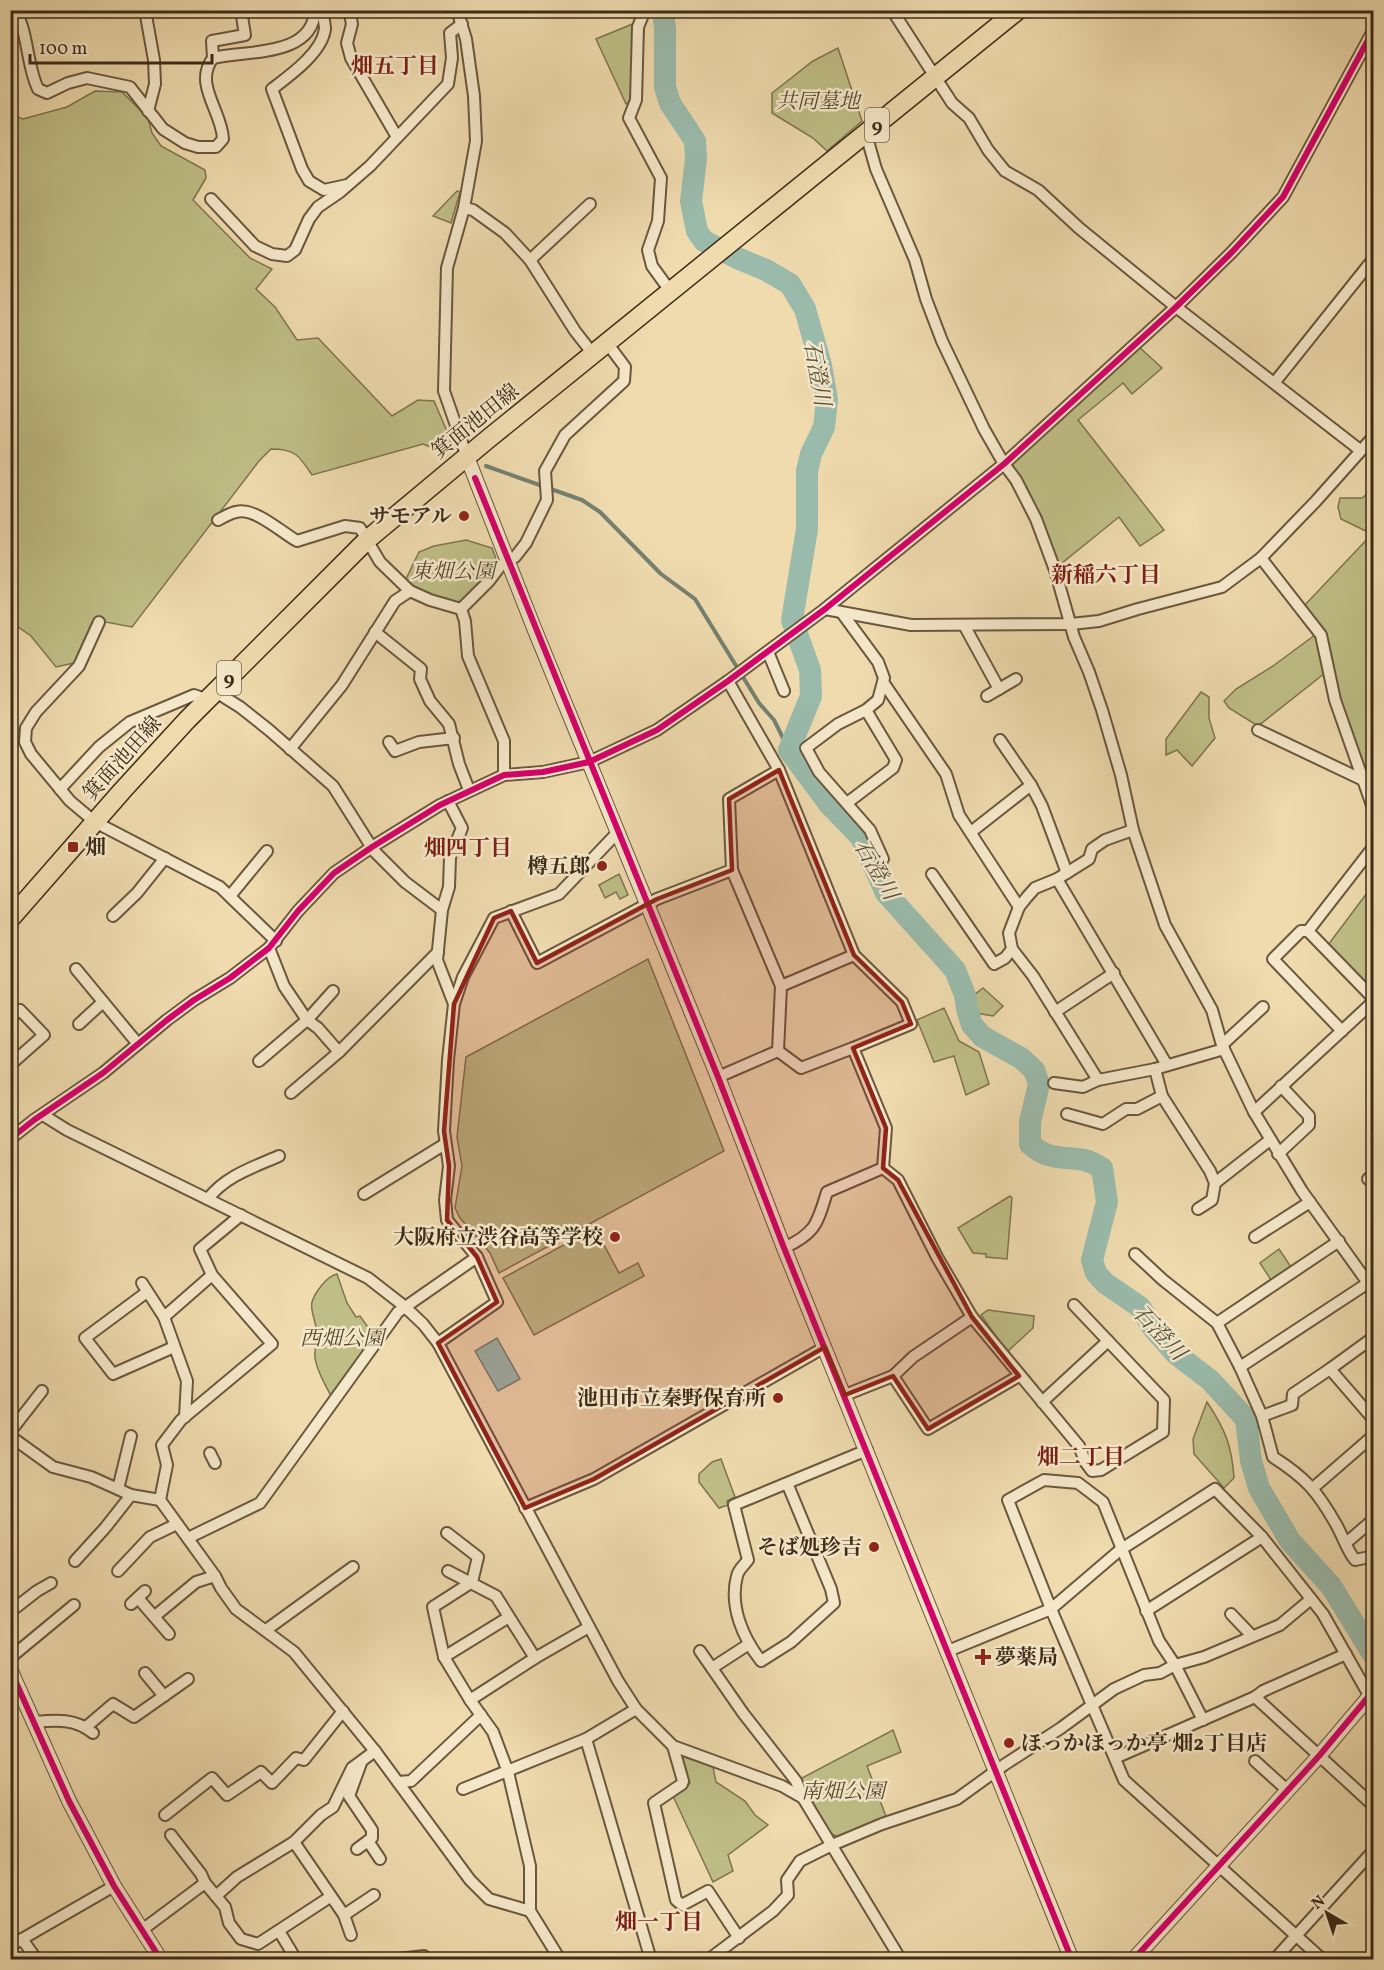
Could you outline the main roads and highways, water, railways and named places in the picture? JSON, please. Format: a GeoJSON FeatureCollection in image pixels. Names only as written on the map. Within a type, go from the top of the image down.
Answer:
{"type":"FeatureCollection","features":[{"type":"Feature","properties":{"kind":"main road","name":"箕面池田線"},"geometry":{"type":"LineString","coordinates":[[10,919],[122,790],[368,539],[1018,10]]}},
{"type":"Feature","properties":{"kind":"waterway","name":"石澄川"},"geometry":{"type":"LineString","coordinates":[[663,10],[665,87],[670,103],[695,141],[696,159],[691,201],[697,231],[704,241],[790,284],[805,309],[821,365],[827,400],[824,427],[811,454],[807,471],[807,529],[792,620],[810,670],[811,696],[789,750],[829,804],[861,837],[886,893],[955,970],[965,995],[972,1025],[983,1037],[1021,1058],[1034,1070],[1039,1084],[1030,1122],[1030,1144],[1043,1153],[1091,1162],[1102,1168],[1107,1202],[1092,1260],[1096,1273],[1105,1283],[1140,1307],[1153,1328],[1176,1354],[1210,1380],[1246,1419],[1251,1461],[1259,1488],[1290,1541],[1331,1586],[1374,1656]]}},
{"type":"Feature","properties":{"kind":"waterway"},"geometry":{"type":"LineString","coordinates":[[486,466],[582,500],[600,512],[661,574],[695,599],[759,703],[774,720],[789,750]]}},
{"type":"Feature","properties":{"kind":"place","name":"サモアル"},"geometry":{"type":"Point","coordinates":[464,516]}},
{"type":"Feature","properties":{"kind":"place","name":"畑"},"geometry":{"type":"Point","coordinates":[73,847]}},
{"type":"Feature","properties":{"kind":"place","name":"樽五郎"},"geometry":{"type":"Point","coordinates":[602,866]}},
{"type":"Feature","properties":{"kind":"place","name":"大阪府立渋谷高等学校"},"geometry":{"type":"Point","coordinates":[615,1237]}},
{"type":"Feature","properties":{"kind":"place","name":"池田市立秦野保育所"},"geometry":{"type":"Point","coordinates":[778,1398]}},
{"type":"Feature","properties":{"kind":"place","name":"そば処珍吉"},"geometry":{"type":"Point","coordinates":[874,1547]}},
{"type":"Feature","properties":{"kind":"place","name":"夢薬局"},"geometry":{"type":"Point","coordinates":[983,1657]}},
{"type":"Feature","properties":{"kind":"place","name":"ほっかほっか亭 畑2丁目店"},"geometry":{"type":"Point","coordinates":[1009,1743]}},
{"type":"Feature","properties":{"kind":"district","name":"畑五丁目"},"geometry":{"type":"Point","coordinates":[395,65]}},
{"type":"Feature","properties":{"kind":"district","name":"新稲六丁目"},"geometry":{"type":"Point","coordinates":[1106,574]}},
{"type":"Feature","properties":{"kind":"district","name":"畑四丁目"},"geometry":{"type":"Point","coordinates":[468,847]}},
{"type":"Feature","properties":{"kind":"district","name":"畑二丁目"},"geometry":{"type":"Point","coordinates":[1081,1456]}},
{"type":"Feature","properties":{"kind":"district","name":"畑一丁目"},"geometry":{"type":"Point","coordinates":[659,1921]}},
{"type":"Feature","properties":{"kind":"park label","name":"共同墓地"},"geometry":{"type":"Point","coordinates":[818,101]}},
{"type":"Feature","properties":{"kind":"park label","name":"東畑公園"},"geometry":{"type":"Point","coordinates":[453,571]}},
{"type":"Feature","properties":{"kind":"park label","name":"西畑公園"},"geometry":{"type":"Point","coordinates":[342,1338]}},
{"type":"Feature","properties":{"kind":"park label","name":"南畑公園"},"geometry":{"type":"Point","coordinates":[843,1791]}}]}
